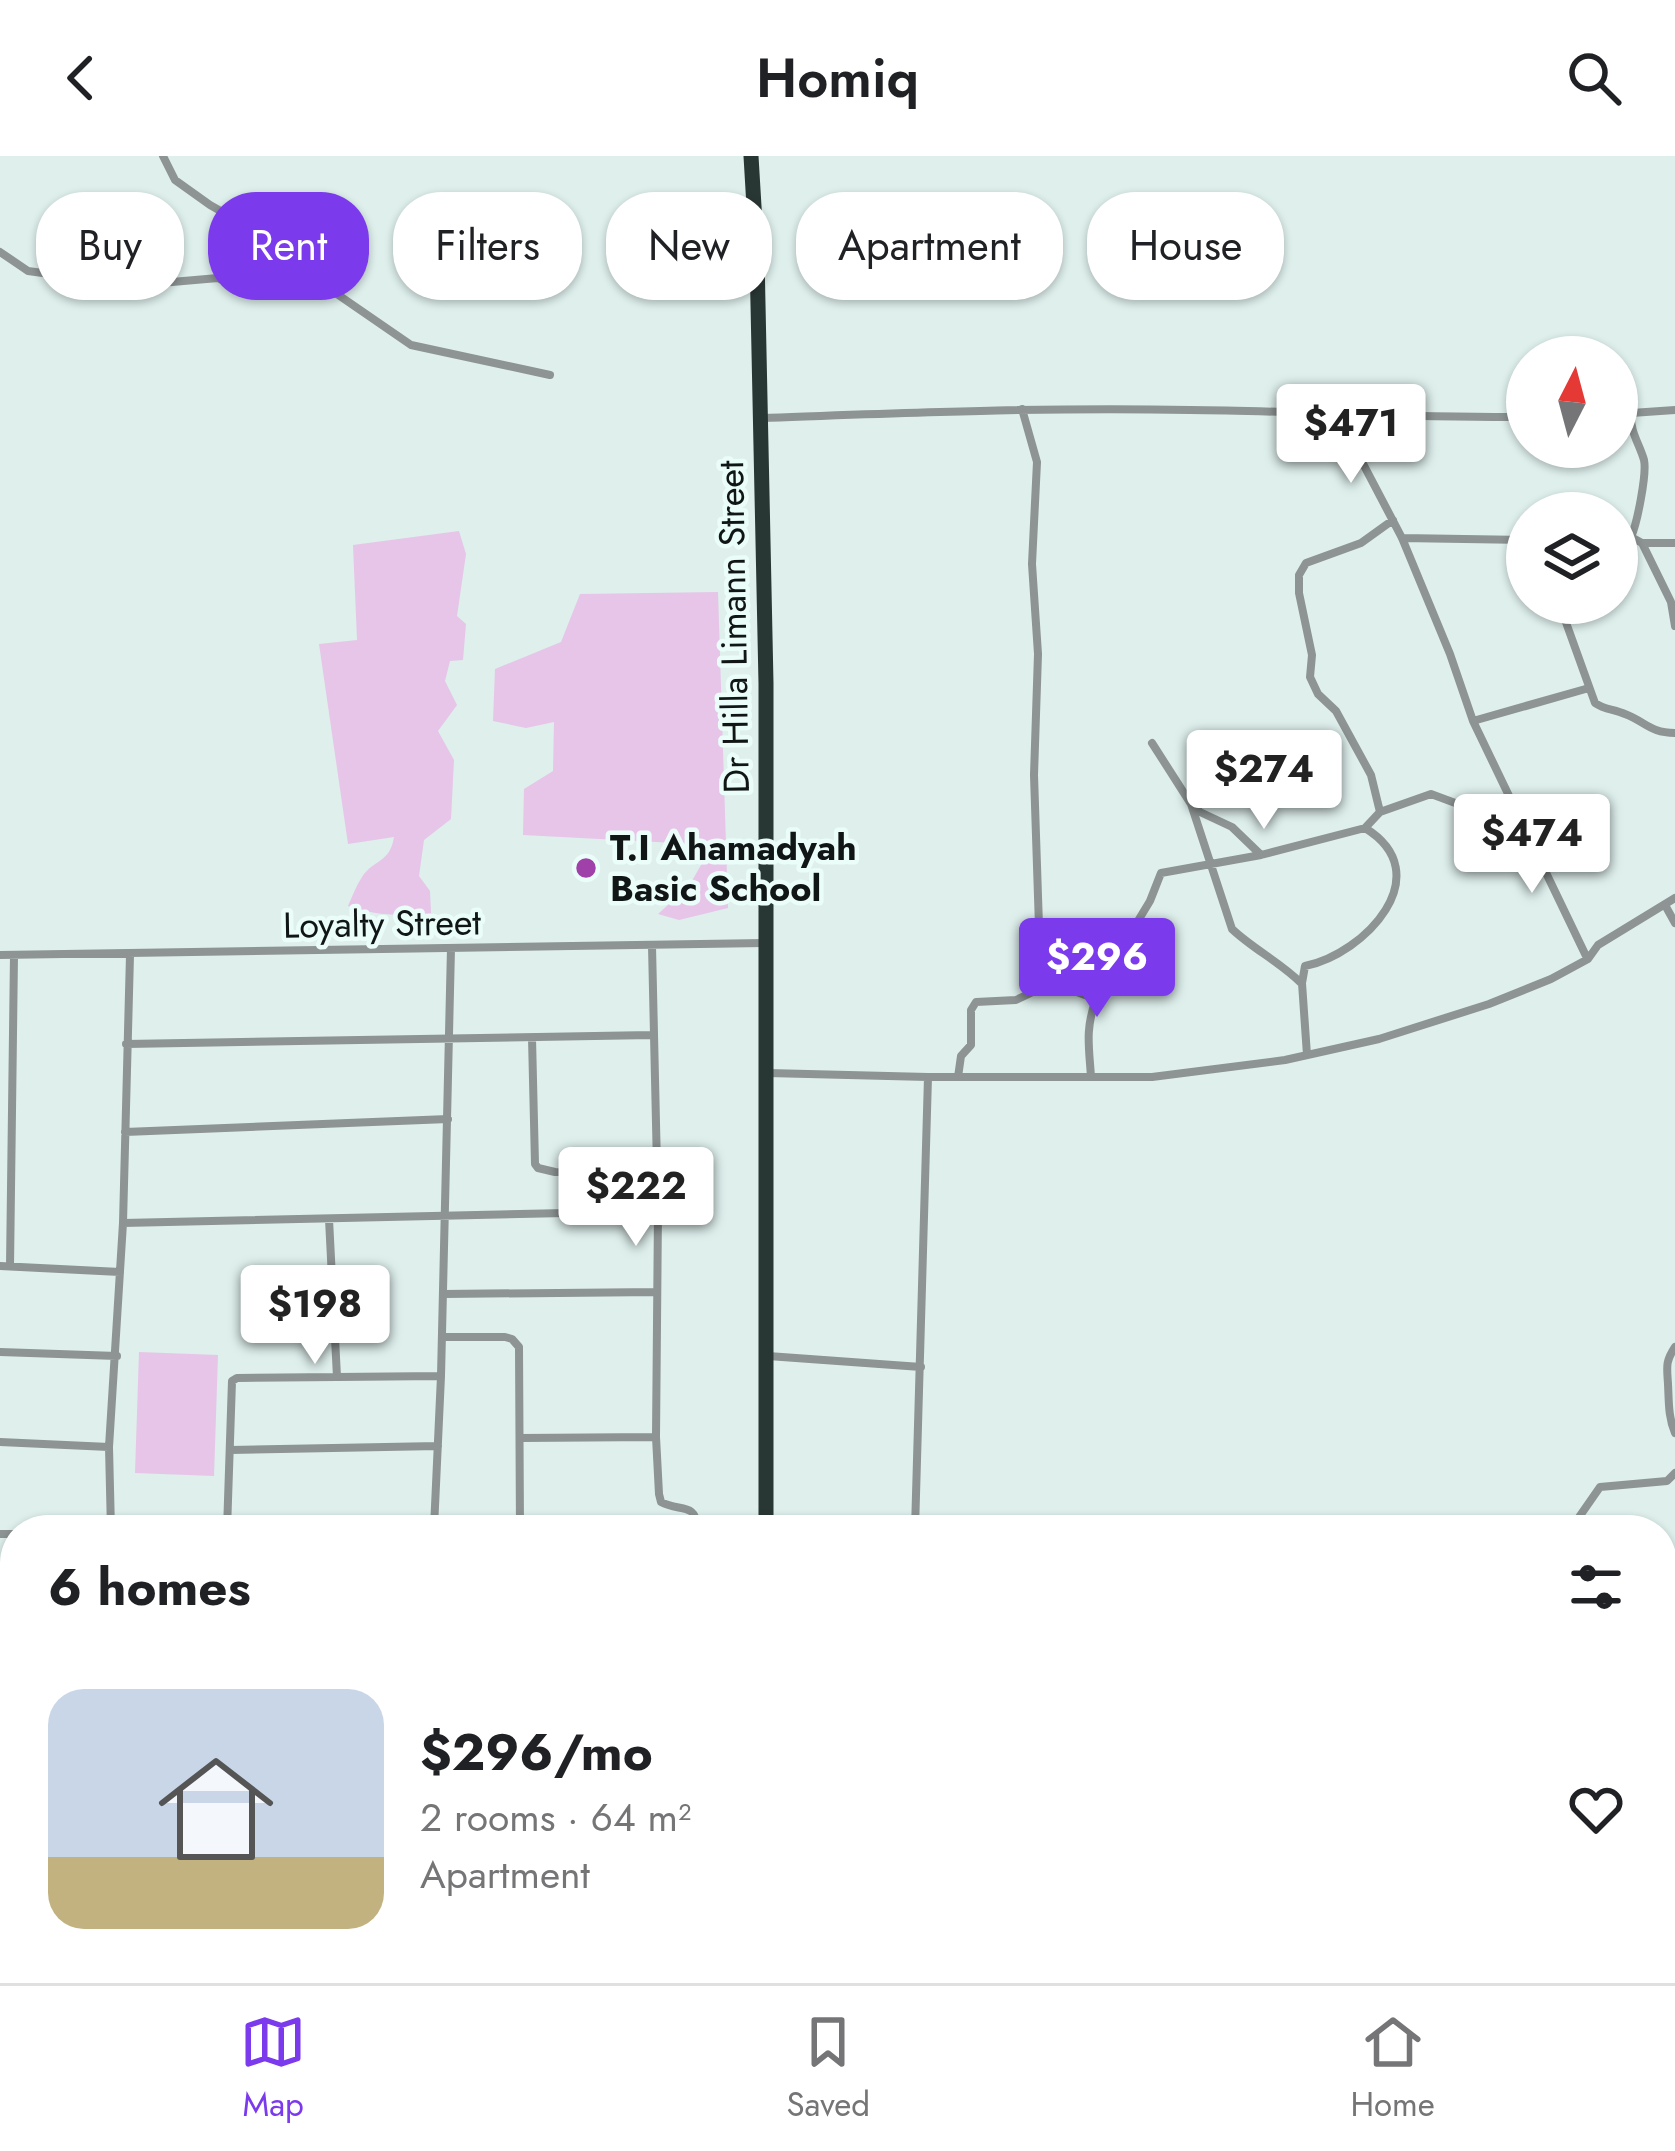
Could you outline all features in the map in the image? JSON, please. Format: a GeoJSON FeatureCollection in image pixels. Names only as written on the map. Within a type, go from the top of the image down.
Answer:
{"type":"FeatureCollection","features":[{"type":"Feature","properties":{"kind":"highway","name":"Dr Hilla Limann Street"},"geometry":{"type":"LineString","coordinates":[[752,156],[766,683],[766,1515]]}},
{"type":"Feature","properties":{"kind":"street"},"geometry":{"type":"LineString","coordinates":[[163,156],[176,180],[208,204]]}},
{"type":"Feature","properties":{"kind":"street"},"geometry":{"type":"LineString","coordinates":[[0,252],[28,271],[50,274],[79,272],[148,284],[208,279]]}},
{"type":"Feature","properties":{"kind":"street"},"geometry":{"type":"LineString","coordinates":[[346,300],[411,345],[550,375]]}},
{"type":"Feature","properties":{"kind":"street"},"geometry":{"type":"LineString","coordinates":[[1022,409],[1037,463],[1034,775],[1041,987]]}},
{"type":"Feature","properties":{"kind":"street"},"geometry":{"type":"LineString","coordinates":[[760,418],[1022,409],[1506,416]]}},
{"type":"Feature","properties":{"kind":"street"},"geometry":{"type":"LineString","coordinates":[[1638,413],[1675,410]]}},
{"type":"Feature","properties":{"kind":"street"},"geometry":{"type":"LineString","coordinates":[[1337,415],[1402,538],[1473,721],[1588,959]]}},
{"type":"Feature","properties":{"kind":"street"},"geometry":{"type":"LineString","coordinates":[[1638,446],[1644,477],[1638,518]]}},
{"type":"Feature","properties":{"kind":"street"},"geometry":{"type":"LineString","coordinates":[[1380,812],[1371,775],[1336,711],[1318,694],[1310,677],[1312,655],[1299,574],[1306,563],[1361,543],[1393,520]]}},
{"type":"Feature","properties":{"kind":"street"},"geometry":{"type":"LineString","coordinates":[[1402,538],[1506,540]]}},
{"type":"Feature","properties":{"kind":"street"},"geometry":{"type":"LineString","coordinates":[[1638,541],[1671,602],[1675,626]]}},
{"type":"Feature","properties":{"kind":"street"},"geometry":{"type":"LineString","coordinates":[[1642,544],[1675,543]]}},
{"type":"Feature","properties":{"kind":"street"},"geometry":{"type":"LineString","coordinates":[[1566,624],[1594,703],[1627,714],[1648,729],[1675,733]]}},
{"type":"Feature","properties":{"kind":"street"},"geometry":{"type":"LineString","coordinates":[[1473,721],[1588,688]]}},
{"type":"Feature","properties":{"kind":"street"},"geometry":{"type":"LineString","coordinates":[[1152,743],[1191,803],[1232,827],[1261,855]]}},
{"type":"Feature","properties":{"kind":"street"},"geometry":{"type":"LineString","coordinates":[[958,1077],[961,1056],[971,1045],[971,1010],[976,1002],[1016,1000],[1052,983],[1074,965],[1114,950],[1150,901],[1161,873],[1261,855],[1365,827],[1380,812],[1432,794],[1466,807],[1516,813]]}},
{"type":"Feature","properties":{"kind":"street"},"geometry":{"type":"LineString","coordinates":[[1191,803],[1232,929],[1302,983]]}},
{"type":"Feature","properties":{"kind":"street"},"geometry":{"type":"LineString","coordinates":[[1307,1054],[1305,966],[1364,937],[1394,896],[1395,858],[1387,843],[1365,827]]}},
{"type":"Feature","properties":{"kind":"street"},"geometry":{"type":"LineString","coordinates":[[766,1073],[1152,1077],[1307,1054],[1378,1039],[1551,979],[1675,898]]}},
{"type":"Feature","properties":{"kind":"street"},"geometry":{"type":"LineString","coordinates":[[1665,905],[1675,923]]}},
{"type":"Feature","properties":{"kind":"street"},"geometry":{"type":"LineString","coordinates":[[1091,1077],[1088,1021],[1096,999],[1110,992],[1126,952],[1126,939]]}},
{"type":"Feature","properties":{"kind":"street","name":"Loyalty Street"},"geometry":{"type":"LineString","coordinates":[[0,955],[765,943]]}},
{"type":"Feature","properties":{"kind":"street"},"geometry":{"type":"LineString","coordinates":[[652,946],[658,1210],[656,1437],[662,1502],[695,1515]]}},
{"type":"Feature","properties":{"kind":"street"},"geometry":{"type":"LineString","coordinates":[[435,1515],[451,948]]}},
{"type":"Feature","properties":{"kind":"street"},"geometry":{"type":"LineString","coordinates":[[14,955],[5,1266],[121,1272]]}},
{"type":"Feature","properties":{"kind":"street"},"geometry":{"type":"LineString","coordinates":[[111,1515],[109,1447],[121,1272],[130,955]]}},
{"type":"Feature","properties":{"kind":"street"},"geometry":{"type":"LineString","coordinates":[[1052,983],[1096,999]]}},
{"type":"Feature","properties":{"kind":"street"},"geometry":{"type":"LineString","coordinates":[[126,1044],[652,1035]]}},
{"type":"Feature","properties":{"kind":"street"},"geometry":{"type":"LineString","coordinates":[[532,1038],[538,1168],[657,1173]]}},
{"type":"Feature","properties":{"kind":"street"},"geometry":{"type":"LineString","coordinates":[[915,1515],[928,1077]]}},
{"type":"Feature","properties":{"kind":"street"},"geometry":{"type":"LineString","coordinates":[[125,1132],[448,1119]]}},
{"type":"Feature","properties":{"kind":"street"},"geometry":{"type":"LineString","coordinates":[[123,1222],[658,1210]]}},
{"type":"Feature","properties":{"kind":"street"},"geometry":{"type":"LineString","coordinates":[[328,1219],[337,1377]]}},
{"type":"Feature","properties":{"kind":"street"},"geometry":{"type":"LineString","coordinates":[[442,1294],[657,1292]]}},
{"type":"Feature","properties":{"kind":"street"},"geometry":{"type":"LineString","coordinates":[[442,1337],[505,1336],[519,1347],[520,1515]]}},
{"type":"Feature","properties":{"kind":"street"},"geometry":{"type":"LineString","coordinates":[[1675,1347],[1664,1368],[1675,1433]]}},
{"type":"Feature","properties":{"kind":"street"},"geometry":{"type":"LineString","coordinates":[[0,1352],[117,1356]]}},
{"type":"Feature","properties":{"kind":"street"},"geometry":{"type":"LineString","coordinates":[[766,1355],[921,1366]]}},
{"type":"Feature","properties":{"kind":"street"},"geometry":{"type":"LineString","coordinates":[[228,1515],[232,1381],[441,1376]]}},
{"type":"Feature","properties":{"kind":"street"},"geometry":{"type":"LineString","coordinates":[[520,1438],[656,1437]]}},
{"type":"Feature","properties":{"kind":"street"},"geometry":{"type":"LineString","coordinates":[[0,1442],[109,1447]]}},
{"type":"Feature","properties":{"kind":"street"},"geometry":{"type":"LineString","coordinates":[[230,1450],[438,1446]]}},
{"type":"Feature","properties":{"kind":"street"},"geometry":{"type":"LineString","coordinates":[[1580,1515],[1600,1487],[1667,1481],[1675,1473]]}},
{"type":"Feature","properties":{"kind":"shaded area"},"geometry":{"type":"Polygon","coordinates":[[[459,531],[466,554],[457,616],[466,624],[463,660],[450,661],[445,681],[457,705],[438,731],[454,760],[451,819],[424,840],[419,876],[430,891],[431,913],[358,909],[348,906],[356,888],[389,852],[394,837],[348,844],[319,644],[357,640],[353,545],[459,531]]]}},
{"type":"Feature","properties":{"kind":"shaded area"},"geometry":{"type":"Polygon","coordinates":[[[718,592],[728,908],[679,920],[658,914],[689,886],[705,858],[695,844],[523,835],[524,789],[553,771],[554,722],[526,728],[493,721],[495,669],[561,642],[580,594],[718,592]]]}},
{"type":"Feature","properties":{"kind":"shaded area"},"geometry":{"type":"Polygon","coordinates":[[[139,1352],[218,1355],[214,1476],[135,1473],[139,1352]]]}},
{"type":"Feature","properties":{"kind":"place","name":"T.I Ahamadyah Basic School"},"geometry":{"type":"Point","coordinates":[586,868]}}]}
